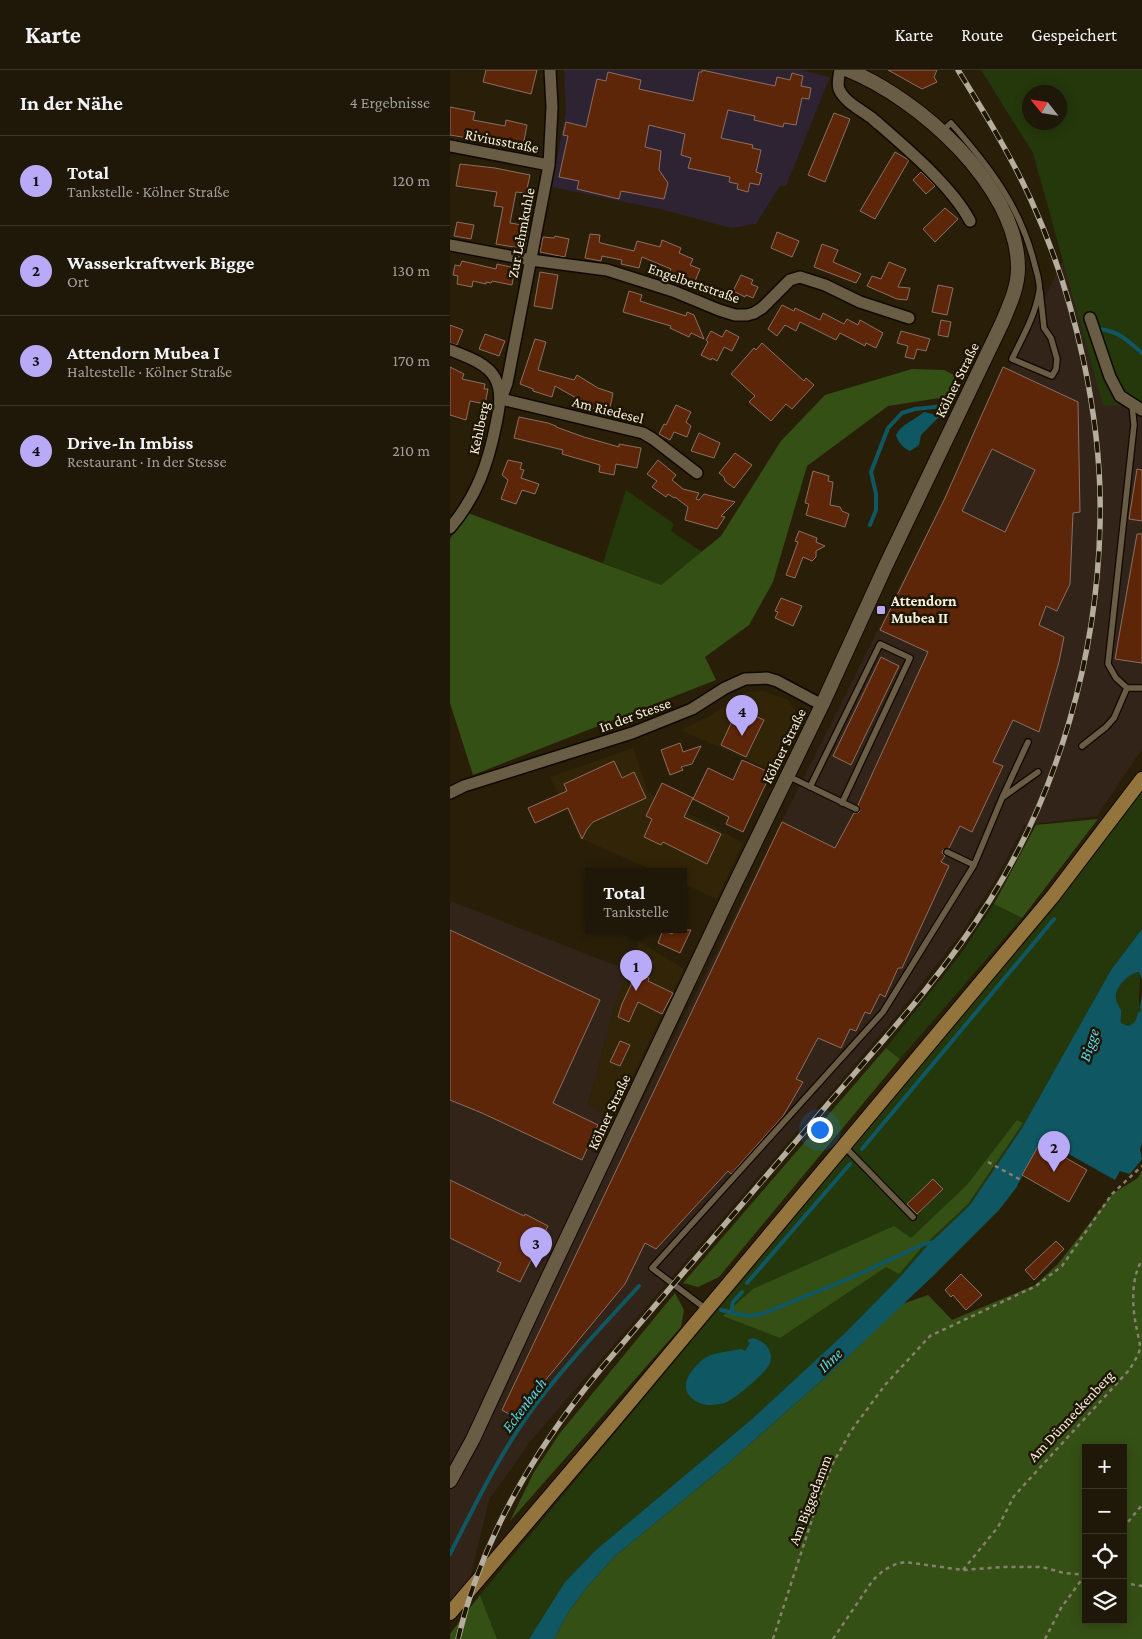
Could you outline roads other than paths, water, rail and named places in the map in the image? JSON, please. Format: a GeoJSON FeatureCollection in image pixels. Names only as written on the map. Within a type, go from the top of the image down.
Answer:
{"type":"FeatureCollection","features":[{"type":"Feature","properties":{"kind":"main road"},"geometry":{"type":"LineString","coordinates":[[450,1613],[1053,896],[1142,779]]}},
{"type":"Feature","properties":{"kind":"street","name":"Zur Lehmkuhle"},"geometry":{"type":"LineString","coordinates":[[501,399],[507,383],[549,165],[552,107],[550,70]]}},
{"type":"Feature","properties":{"kind":"street"},"geometry":{"type":"LineString","coordinates":[[840,70],[839,88],[845,98],[870,117],[923,164],[962,205],[970,221]]}},
{"type":"Feature","properties":{"kind":"street","name":"Kölner Straße"},"geometry":{"type":"LineString","coordinates":[[450,1481],[473,1439],[731,892],[788,776],[886,565],[1002,323],[1016,286],[1017,254],[1011,231],[1003,212],[983,178],[965,154],[942,131],[912,107],[872,82],[848,70]]}},
{"type":"Feature","properties":{"kind":"street","name":"Riviusstraße"},"geometry":{"type":"LineString","coordinates":[[450,146],[549,165]]}},
{"type":"Feature","properties":{"kind":"street","name":"Engelbertstraße"},"geometry":{"type":"LineString","coordinates":[[450,245],[531,260],[607,270],[673,291],[727,313],[741,315],[754,313],[762,308],[790,280],[800,277],[825,285],[860,302],[909,318]]}},
{"type":"Feature","properties":{"kind":"street"},"geometry":{"type":"LineString","coordinates":[[1090,318],[1110,377],[1120,396],[1137,407]]}},
{"type":"Feature","properties":{"kind":"street","name":"Kehlberg"},"geometry":{"type":"LineString","coordinates":[[450,350],[470,358],[490,372],[496,378],[501,399],[485,470],[471,498],[450,528]]}},
{"type":"Feature","properties":{"kind":"street","name":"Am Riedesel"},"geometry":{"type":"LineString","coordinates":[[501,399],[643,433],[697,473]]}},
{"type":"Feature","properties":{"kind":"street","name":"In der Stesse"},"geometry":{"type":"LineString","coordinates":[[450,793],[464,786],[632,733],[692,709],[726,688],[745,679],[767,678],[777,680],[822,704]]}},
{"type":"Feature","properties":{"kind":"lane"},"geometry":{"type":"LineString","coordinates":[[942,131],[951,123],[988,165],[1019,217],[1030,247],[1040,290],[1044,328],[1051,338],[1057,359],[1056,369],[1052,376],[1012,359],[1026,330],[1040,290]]}},
{"type":"Feature","properties":{"kind":"lane"},"geometry":{"type":"LineString","coordinates":[[1137,407],[1108,664],[1116,678],[1127,688],[1142,688]]}},
{"type":"Feature","properties":{"kind":"lane"},"geometry":{"type":"LineString","coordinates":[[810,787],[880,644],[910,658],[842,803]]}},
{"type":"Feature","properties":{"kind":"lane"},"geometry":{"type":"LineString","coordinates":[[1082,746],[1106,727],[1114,718],[1127,688]]}},
{"type":"Feature","properties":{"kind":"lane"},"geometry":{"type":"LineString","coordinates":[[706,1309],[652,1268],[884,1012],[974,865],[1028,742]]}},
{"type":"Feature","properties":{"kind":"lane"},"geometry":{"type":"LineString","coordinates":[[1002,798],[1038,772]]}},
{"type":"Feature","properties":{"kind":"lane"},"geometry":{"type":"LineString","coordinates":[[788,776],[856,809]]}},
{"type":"Feature","properties":{"kind":"lane"},"geometry":{"type":"LineString","coordinates":[[947,852],[974,865]]}},
{"type":"Feature","properties":{"kind":"lane"},"geometry":{"type":"LineString","coordinates":[[844,1146],[913,1217]]}},
{"type":"Feature","properties":{"kind":"water"},"geometry":{"type":"Polygon","coordinates":[[[924,412],[940,416],[921,435],[919,445],[910,451],[901,444],[896,435],[905,425],[924,412]]]}},
{"type":"Feature","properties":{"kind":"water"},"geometry":{"type":"Polygon","coordinates":[[[1142,929],[1142,980],[1139,972],[1124,980],[1117,991],[1116,997],[1121,1010],[1121,1023],[1128,1026],[1134,1022],[1141,1011],[1142,995],[1142,1143],[1140,1149],[1142,1159],[1130,1174],[1120,1171],[1115,1180],[1042,1139],[1016,1188],[999,1210],[934,1275],[837,1367],[725,1466],[615,1556],[587,1587],[569,1611],[554,1639],[529,1639],[565,1582],[596,1550],[752,1419],[844,1334],[900,1277],[927,1246],[970,1205],[1022,1128],[1111,970],[1142,929]]]}},
{"type":"Feature","properties":{"kind":"water"},"geometry":{"type":"Polygon","coordinates":[[[753,1338],[761,1341],[771,1354],[768,1367],[758,1378],[738,1395],[724,1403],[707,1405],[690,1397],[686,1389],[688,1377],[701,1361],[720,1353],[741,1349],[745,1351],[750,1343],[747,1340],[753,1338]]]}},
{"type":"Feature","properties":{"kind":"waterway"},"geometry":{"type":"LineString","coordinates":[[1100,329],[1118,334],[1142,353]]}},
{"type":"Feature","properties":{"kind":"waterway"},"geometry":{"type":"LineString","coordinates":[[870,525],[876,510],[876,494],[871,472],[888,428],[902,413],[915,409],[944,406]]}},
{"type":"Feature","properties":{"kind":"waterway"},"geometry":{"type":"LineString","coordinates":[[862,1149],[1054,919]]}},
{"type":"Feature","properties":{"kind":"waterway"},"geometry":{"type":"LineString","coordinates":[[747,1283],[850,1164]]}},
{"type":"Feature","properties":{"kind":"waterway","name":"Eckenbach"},"geometry":{"type":"LineString","coordinates":[[721,1310],[747,1316],[762,1314],[848,1279],[924,1244],[935,1242]]}},
{"type":"Feature","properties":{"kind":"waterway","name":"Eckenbach"},"geometry":{"type":"LineString","coordinates":[[450,1554],[496,1466],[528,1415],[568,1365],[639,1286]]}},
{"type":"Feature","properties":{"kind":"waterway"},"geometry":{"type":"LineString","coordinates":[[731,1313],[733,1302],[742,1292]]}},
{"type":"Feature","properties":{"kind":"railway"},"geometry":{"type":"LineString","coordinates":[[458,1639],[468,1601],[497,1528],[535,1459],[557,1426],[605,1364],[892,1030],[953,954],[990,900],[1014,857],[1036,813],[1070,720],[1082,672],[1097,574],[1100,485],[1091,401],[1073,317],[1047,237],[1014,166],[958,70]]}},
{"type":"Feature","properties":{"kind":"place","name":"Attendorn Mubea II"},"geometry":{"type":"Point","coordinates":[881,610]}},
{"type":"Feature","properties":{"kind":"place","name":"Drive-In Imbiss"},"geometry":{"type":"Point","coordinates":[742,736]}},
{"type":"Feature","properties":{"kind":"place","name":"Total"},"geometry":{"type":"Point","coordinates":[636,991]}},
{"type":"Feature","properties":{"kind":"place","name":"Wasserkraftwerk Bigge"},"geometry":{"type":"Point","coordinates":[1054,1172]}},
{"type":"Feature","properties":{"kind":"place","name":"Attendorn Mubea I"},"geometry":{"type":"Point","coordinates":[536,1268]}},
{"type":"Feature","properties":{"kind":"water label","name":"Bigge"},"geometry":{"type":"Point","coordinates":[1089,1045]}},
{"type":"Feature","properties":{"kind":"water label","name":"Ihne"},"geometry":{"type":"Point","coordinates":[830,1360]}}]}
